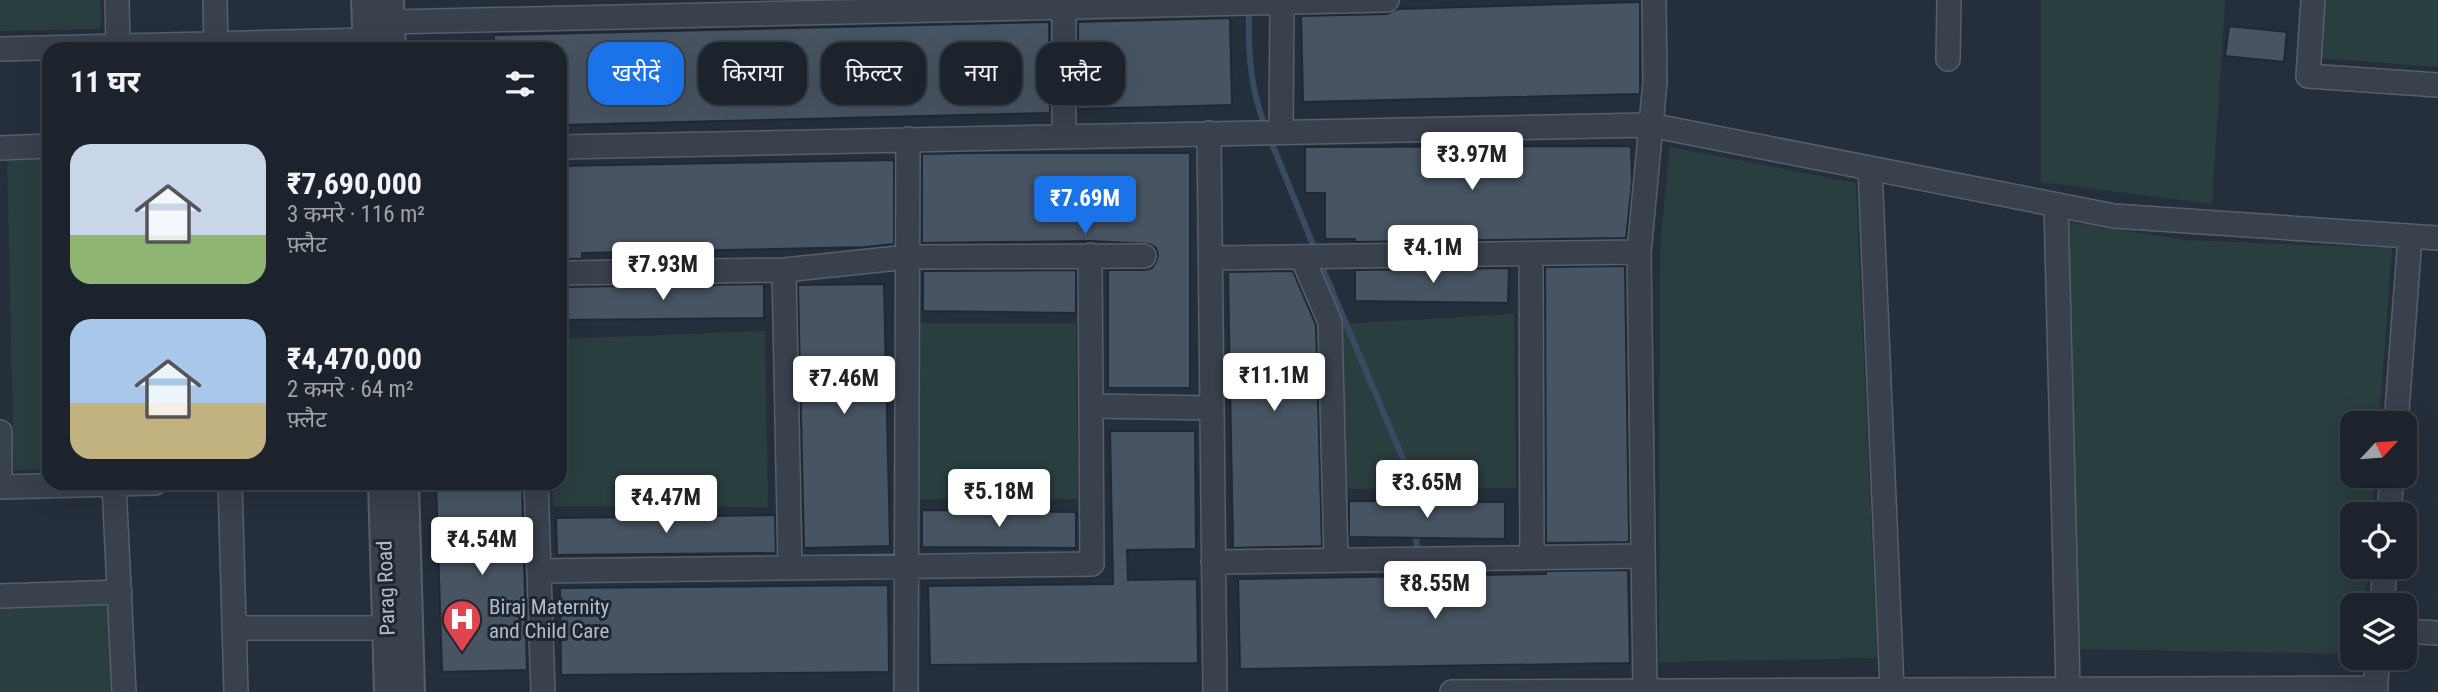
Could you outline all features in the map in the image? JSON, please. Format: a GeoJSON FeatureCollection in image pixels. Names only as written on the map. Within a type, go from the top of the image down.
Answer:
{"type":"FeatureCollection","features":[{"type":"Feature","properties":{"kind":"street"},"geometry":{"type":"LineString","coordinates":[[117,0],[118,42]]}},
{"type":"Feature","properties":{"kind":"street"},"geometry":{"type":"LineString","coordinates":[[215,0],[216,42]]}},
{"type":"Feature","properties":{"kind":"street"},"geometry":{"type":"LineString","coordinates":[[366,0],[381,32]]}},
{"type":"Feature","properties":{"kind":"street"},"geometry":{"type":"LineString","coordinates":[[263,42],[381,32],[547,9],[1237,4],[1387,0]]}},
{"type":"Feature","properties":{"kind":"street"},"geometry":{"type":"LineString","coordinates":[[1646,690],[1639,252],[1655,82],[1654,0]]}},
{"type":"Feature","properties":{"kind":"street"},"geometry":{"type":"LineString","coordinates":[[1948,58],[1949,0]]}},
{"type":"Feature","properties":{"kind":"street"},"geometry":{"type":"LineString","coordinates":[[2313,0],[2308,76],[2438,85]]}},
{"type":"Feature","properties":{"kind":"street"},"geometry":{"type":"LineString","coordinates":[[1270,132],[1275,2]]}},
{"type":"Feature","properties":{"kind":"street"},"geometry":{"type":"LineString","coordinates":[[1064,4],[1065,136]]}},
{"type":"Feature","properties":{"kind":"street"},"geometry":{"type":"LineString","coordinates":[[0,49],[42,48]]}},
{"type":"Feature","properties":{"kind":"street"},"geometry":{"type":"LineString","coordinates":[[567,147],[1650,125],[2114,216],[2438,239]]}},
{"type":"Feature","properties":{"kind":"street"},"geometry":{"type":"LineString","coordinates":[[1209,133],[1214,692]]}},
{"type":"Feature","properties":{"kind":"street"},"geometry":{"type":"LineString","coordinates":[[906,692],[908,139]]}},
{"type":"Feature","properties":{"kind":"street"},"geometry":{"type":"LineString","coordinates":[[0,148],[42,146]]}},
{"type":"Feature","properties":{"kind":"street"},"geometry":{"type":"LineString","coordinates":[[1870,168],[1892,689]]}},
{"type":"Feature","properties":{"kind":"street"},"geometry":{"type":"LineString","coordinates":[[2056,205],[2068,688]]}},
{"type":"Feature","properties":{"kind":"street"},"geometry":{"type":"LineString","coordinates":[[2397,411],[2410,237]]}},
{"type":"Feature","properties":{"kind":"street"},"geometry":{"type":"LineString","coordinates":[[1211,258],[1639,252]]}},
{"type":"Feature","properties":{"kind":"street"},"geometry":{"type":"LineString","coordinates":[[1531,254],[1532,558]]}},
{"type":"Feature","properties":{"kind":"street"},"geometry":{"type":"LineString","coordinates":[[539,571],[1092,564],[1090,255]]}},
{"type":"Feature","properties":{"kind":"street"},"geometry":{"type":"LineString","coordinates":[[567,273],[785,270],[908,257],[1144,256]]}},
{"type":"Feature","properties":{"kind":"street"},"geometry":{"type":"LineString","coordinates":[[1305,257],[1330,321],[1336,561]]}},
{"type":"Feature","properties":{"kind":"street"},"geometry":{"type":"LineString","coordinates":[[785,270],[790,568]]}},
{"type":"Feature","properties":{"kind":"street"},"geometry":{"type":"LineString","coordinates":[[1091,406],[1212,408]]}},
{"type":"Feature","properties":{"kind":"street"},"geometry":{"type":"LineString","coordinates":[[0,432],[0,486],[42,485]]}},
{"type":"Feature","properties":{"kind":"street"},"geometry":{"type":"LineString","coordinates":[[114,490],[124,692]]}},
{"type":"Feature","properties":{"kind":"street"},"geometry":{"type":"LineString","coordinates":[[230,490],[236,692]]}},
{"type":"Feature","properties":{"kind":"street","name":"Parag Road"},"geometry":{"type":"LineString","coordinates":[[383,490],[389,692]]}},
{"type":"Feature","properties":{"kind":"street","name":"Parag Road"},"geometry":{"type":"LineString","coordinates":[[404,490],[410,692]]}},
{"type":"Feature","properties":{"kind":"street"},"geometry":{"type":"LineString","coordinates":[[536,490],[543,692]]}},
{"type":"Feature","properties":{"kind":"street"},"geometry":{"type":"LineString","coordinates":[[1213,562],[1643,556]]}},
{"type":"Feature","properties":{"kind":"street"},"geometry":{"type":"LineString","coordinates":[[0,596],[120,593]]}},
{"type":"Feature","properties":{"kind":"street"},"geometry":{"type":"LineString","coordinates":[[234,628],[387,628]]}},
{"type":"Feature","properties":{"kind":"street"},"geometry":{"type":"LineString","coordinates":[[2417,632],[2438,633]]}},
{"type":"Feature","properties":{"kind":"street"},"geometry":{"type":"LineString","coordinates":[[1452,692],[2068,688],[2376,690],[2377,670]]}},
{"type":"Feature","properties":{"kind":"green space"},"geometry":{"type":"Polygon","coordinates":[[[0,0],[100,0],[101,29],[0,31],[0,0]]]}},
{"type":"Feature","properties":{"kind":"green space"},"geometry":{"type":"Polygon","coordinates":[[[2041,0],[2225,0],[2212,204],[2041,182],[2041,0]]]}},
{"type":"Feature","properties":{"kind":"green space"},"geometry":{"type":"Polygon","coordinates":[[[2323,0],[2438,0],[2438,67],[2319,58],[2323,0]]]}},
{"type":"Feature","properties":{"kind":"green space"},"geometry":{"type":"Polygon","coordinates":[[[1670,147],[1856,183],[1877,658],[1659,662],[1660,246],[1670,147]]]}},
{"type":"Feature","properties":{"kind":"green space"},"geometry":{"type":"Polygon","coordinates":[[[42,156],[42,469],[14,470],[7,157],[42,156]]]}},
{"type":"Feature","properties":{"kind":"green space"},"geometry":{"type":"Polygon","coordinates":[[[2067,222],[2185,240],[2392,248],[2380,411],[2340,411],[2340,488],[2374,488],[2373,502],[2340,502],[2340,579],[2367,579],[2366,593],[2340,593],[2340,654],[2079,649],[2067,222]]]}},
{"type":"Feature","properties":{"kind":"green space"},"geometry":{"type":"Polygon","coordinates":[[[1514,314],[1516,488],[1344,489],[1339,324],[1514,314]]]}},
{"type":"Feature","properties":{"kind":"green space"},"geometry":{"type":"Polygon","coordinates":[[[918,323],[1076,323],[1078,499],[919,499],[918,323]]]}},
{"type":"Feature","properties":{"kind":"green space"},"geometry":{"type":"Polygon","coordinates":[[[765,331],[768,507],[553,506],[552,490],[567,490],[567,339],[765,331]]]}},
{"type":"Feature","properties":{"kind":"green space"},"geometry":{"type":"Polygon","coordinates":[[[110,606],[111,692],[0,692],[0,607],[110,606]]]}},
{"type":"Feature","properties":{"kind":"building"},"geometry":{"type":"Polygon","coordinates":[[[1640,2],[1640,94],[1303,102],[1301,16],[1387,14],[1397,9],[1640,2]]]}},
{"type":"Feature","properties":{"kind":"building"},"geometry":{"type":"Polygon","coordinates":[[[1230,18],[1232,105],[1078,109],[1078,105],[1125,105],[1125,42],[1078,42],[1078,22],[1230,18]]]}},
{"type":"Feature","properties":{"kind":"building"},"geometry":{"type":"Polygon","coordinates":[[[1049,22],[1049,42],[1036,42],[1036,105],[1050,105],[1050,113],[567,125],[567,42],[494,42],[494,35],[1049,22]]]}},
{"type":"Feature","properties":{"kind":"building"},"geometry":{"type":"Polygon","coordinates":[[[2229,26],[2287,32],[2284,62],[2225,56],[2229,26]]]}},
{"type":"Feature","properties":{"kind":"building"},"geometry":{"type":"Polygon","coordinates":[[[1631,146],[1632,182],[1626,238],[1355,242],[1355,239],[1325,239],[1325,193],[1305,193],[1305,147],[1631,146]]]}},
{"type":"Feature","properties":{"kind":"building"},"geometry":{"type":"Polygon","coordinates":[[[1190,153],[1190,388],[1108,388],[1108,270],[1152,268],[1158,255],[1156,248],[1150,244],[1091,241],[922,243],[922,154],[1190,153]]]}},
{"type":"Feature","properties":{"kind":"building"},"geometry":{"type":"Polygon","coordinates":[[[894,160],[894,244],[865,247],[582,253],[582,259],[567,259],[567,166],[894,160]]]}},
{"type":"Feature","properties":{"kind":"building"},"geometry":{"type":"Polygon","coordinates":[[[1625,266],[1629,542],[1546,543],[1545,267],[1625,266]]]}},
{"type":"Feature","properties":{"kind":"building"},"geometry":{"type":"Polygon","coordinates":[[[1509,268],[1508,303],[1355,301],[1355,270],[1509,268]]]}},
{"type":"Feature","properties":{"kind":"building"},"geometry":{"type":"Polygon","coordinates":[[[1076,270],[1076,313],[923,311],[923,271],[1076,270]]]}},
{"type":"Feature","properties":{"kind":"building"},"geometry":{"type":"Polygon","coordinates":[[[1293,271],[1316,325],[1322,546],[1233,548],[1228,272],[1293,271]]]}},
{"type":"Feature","properties":{"kind":"building"},"geometry":{"type":"Polygon","coordinates":[[[764,284],[764,318],[567,320],[567,287],[764,284]]]}},
{"type":"Feature","properties":{"kind":"building"},"geometry":{"type":"Polygon","coordinates":[[[884,284],[890,546],[804,548],[798,285],[884,284]]]}},
{"type":"Feature","properties":{"kind":"building"},"geometry":{"type":"Polygon","coordinates":[[[1110,431],[1195,431],[1196,549],[1127,550],[1128,580],[1197,579],[1198,663],[930,665],[928,586],[1113,584],[1110,431]]]}},
{"type":"Feature","properties":{"kind":"building"},"geometry":{"type":"Polygon","coordinates":[[[436,490],[522,490],[527,670],[442,672],[436,490]]]}},
{"type":"Feature","properties":{"kind":"building"},"geometry":{"type":"Polygon","coordinates":[[[1349,501],[1505,502],[1505,539],[1349,537],[1349,501]]]}},
{"type":"Feature","properties":{"kind":"building"},"geometry":{"type":"Polygon","coordinates":[[[922,510],[1076,512],[1076,548],[922,547],[922,510]]]}},
{"type":"Feature","properties":{"kind":"building"},"geometry":{"type":"Polygon","coordinates":[[[775,515],[776,553],[557,555],[556,518],[775,515]]]}},
{"type":"Feature","properties":{"kind":"building"},"geometry":{"type":"Polygon","coordinates":[[[1628,570],[1630,663],[1240,669],[1238,579],[1546,574],[1546,571],[1628,570]]]}},
{"type":"Feature","properties":{"kind":"building"},"geometry":{"type":"Polygon","coordinates":[[[888,585],[889,672],[561,675],[560,588],[888,585]]]}},
{"type":"Feature","properties":{"kind":"waterway"},"geometry":{"type":"LineString","coordinates":[[1249,9],[1251,70],[1256,99],[1266,129]]}},
{"type":"Feature","properties":{"kind":"waterway"},"geometry":{"type":"LineString","coordinates":[[1270,139],[1316,252]]}},
{"type":"Feature","properties":{"kind":"waterway"},"geometry":{"type":"LineString","coordinates":[[1320,262],[1407,468],[1413,509]]}},
{"type":"Feature","properties":{"kind":"waterway"},"geometry":{"type":"LineString","coordinates":[[1415,531],[1418,555]]}},
{"type":"Feature","properties":{"kind":"place","name":"Biraj Maternity and Child Care"},"geometry":{"type":"Point","coordinates":[462,653]}}]}
